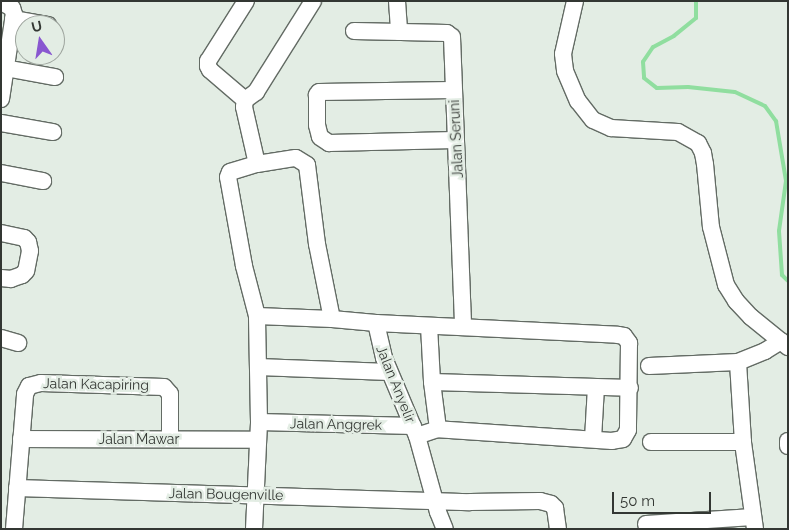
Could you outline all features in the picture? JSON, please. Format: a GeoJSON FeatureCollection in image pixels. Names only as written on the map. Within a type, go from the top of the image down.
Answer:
{"type":"FeatureCollection","features":[{"type":"Feature","properties":{"kind":"street"},"geometry":{"type":"LineString","coordinates":[[245,100],[210,70],[208,61],[246,1]]}},
{"type":"Feature","properties":{"kind":"street"},"geometry":{"type":"LineString","coordinates":[[257,164],[244,107],[245,100],[256,92],[313,1]]}},
{"type":"Feature","properties":{"kind":"street"},"geometry":{"type":"LineString","coordinates":[[354,31],[399,32],[397,1]]}},
{"type":"Feature","properties":{"kind":"street"},"geometry":{"type":"LineString","coordinates":[[575,1],[563,54],[566,71],[578,101],[593,120],[610,128],[678,132],[698,143],[703,153],[705,164],[710,227],[726,285],[744,310],[784,344]]}},
{"type":"Feature","properties":{"kind":"street"},"geometry":{"type":"LineString","coordinates":[[1,2],[12,8],[13,19],[1,99]]}},
{"type":"Feature","properties":{"kind":"street","name":"Jalan Seruni"},"geometry":{"type":"LineString","coordinates":[[399,32],[450,35],[463,327]]}},
{"type":"Feature","properties":{"kind":"street"},"geometry":{"type":"LineString","coordinates":[[5,68],[55,78]]}},
{"type":"Feature","properties":{"kind":"street"},"geometry":{"type":"LineString","coordinates":[[453,90],[319,92],[317,95],[317,125],[320,137],[329,143],[455,140]]}},
{"type":"Feature","properties":{"kind":"street"},"geometry":{"type":"LineString","coordinates":[[1,123],[53,132]]}},
{"type":"Feature","properties":{"kind":"street"},"geometry":{"type":"LineString","coordinates":[[254,529],[254,495],[259,422],[257,316],[244,266],[228,177],[234,169],[296,158],[307,165],[317,244],[332,319]]}},
{"type":"Feature","properties":{"kind":"street"},"geometry":{"type":"LineString","coordinates":[[1,173],[43,181]]}},
{"type":"Feature","properties":{"kind":"street"},"geometry":{"type":"LineString","coordinates":[[1,233],[24,238],[28,242],[30,251],[26,271],[22,275],[11,279],[1,278]]}},
{"type":"Feature","properties":{"kind":"street"},"geometry":{"type":"LineString","coordinates":[[257,316],[624,336],[630,347],[630,388],[432,382]]}},
{"type":"Feature","properties":{"kind":"street","name":"Jalan Anyelir"},"geometry":{"type":"LineString","coordinates":[[386,324],[378,339],[389,372],[424,432],[434,500],[445,529]]}},
{"type":"Feature","properties":{"kind":"street"},"geometry":{"type":"LineString","coordinates":[[424,432],[432,382],[429,326]]}},
{"type":"Feature","properties":{"kind":"street"},"geometry":{"type":"LineString","coordinates":[[1,338],[18,342]]}},
{"type":"Feature","properties":{"kind":"street"},"geometry":{"type":"LineString","coordinates":[[650,366],[738,362],[784,344]]}},
{"type":"Feature","properties":{"kind":"street"},"geometry":{"type":"LineString","coordinates":[[646,524],[754,523],[743,442],[738,362]]}},
{"type":"Feature","properties":{"kind":"street"},"geometry":{"type":"LineString","coordinates":[[258,367],[389,372]]}},
{"type":"Feature","properties":{"kind":"street","name":"Jalan Kacapiring"},"geometry":{"type":"LineString","coordinates":[[14,529],[27,389],[34,383],[164,387],[170,394],[170,438]]}},
{"type":"Feature","properties":{"kind":"street"},"geometry":{"type":"LineString","coordinates":[[593,439],[596,387]]}},
{"type":"Feature","properties":{"kind":"street","name":"Jalan Anggrek"},"geometry":{"type":"LineString","coordinates":[[259,422],[424,432],[616,440],[627,435],[630,388]]}},
{"type":"Feature","properties":{"kind":"street","name":"Jalan Mawar"},"geometry":{"type":"LineString","coordinates":[[21,439],[170,438],[257,440]]}},
{"type":"Feature","properties":{"kind":"street"},"geometry":{"type":"LineString","coordinates":[[788,441],[788,446]]}},
{"type":"Feature","properties":{"kind":"street"},"geometry":{"type":"LineString","coordinates":[[652,442],[743,442]]}},
{"type":"Feature","properties":{"kind":"street","name":"Jalan Bougenville"},"geometry":{"type":"LineString","coordinates":[[17,488],[546,502],[555,508],[558,529]]}},
{"type":"Feature","properties":{"kind":"waterway"},"geometry":{"type":"LineString","coordinates":[[696,1],[696,18],[674,36],[653,47],[643,62],[644,78],[657,88],[688,87],[735,92],[765,106],[776,121],[786,181],[779,231],[782,275],[788,281]]}}]}
